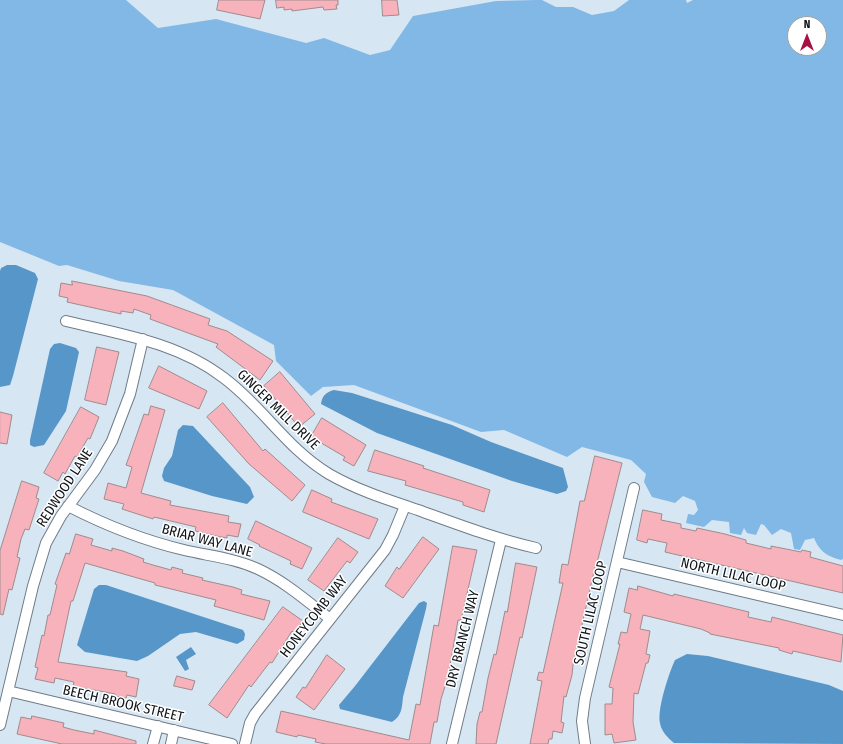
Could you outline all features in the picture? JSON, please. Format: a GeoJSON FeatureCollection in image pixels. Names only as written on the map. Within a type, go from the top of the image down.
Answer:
{"type":"FeatureCollection","features":[{"type":"Feature","properties":{"kind":"street","name":"GINGER MILL DRIVE"},"geometry":{"type":"LineString","coordinates":[[66,321],[143,339],[171,348],[198,360],[225,378],[250,401],[280,435],[303,457],[328,474],[355,488],[501,540],[536,548]]}},
{"type":"Feature","properties":{"kind":"street","name":"REDWOOD LANE"},"geometry":{"type":"LineString","coordinates":[[0,725],[33,586],[46,543],[68,506],[95,470],[112,441],[130,394],[143,339]]}},
{"type":"Feature","properties":{"kind":"street","name":"SOUTH LILAC LOOP"},"geometry":{"type":"LineString","coordinates":[[585,744],[582,721],[583,706],[634,488]]}},
{"type":"Feature","properties":{"kind":"street","name":"BRIAR WAY LANE"},"geometry":{"type":"LineString","coordinates":[[68,506],[157,542],[232,559],[258,569],[278,579],[330,618]]}},
{"type":"Feature","properties":{"kind":"street","name":"HONEYCOMB WAY"},"geometry":{"type":"LineString","coordinates":[[245,744],[250,723],[255,714],[385,550],[394,536],[405,506]]}},
{"type":"Feature","properties":{"kind":"street","name":"DRY BRANCH WAY"},"geometry":{"type":"LineString","coordinates":[[452,744],[501,540]]}},
{"type":"Feature","properties":{"kind":"street","name":"NORTH LILAC LOOP"},"geometry":{"type":"LineString","coordinates":[[617,562],[843,615]]}},
{"type":"Feature","properties":{"kind":"street","name":"BEECH BROOK STREET"},"geometry":{"type":"LineString","coordinates":[[8,691],[232,744]]}},
{"type":"Feature","properties":{"kind":"street"},"geometry":{"type":"LineString","coordinates":[[153,744],[158,726]]}},
{"type":"Feature","properties":{"kind":"street"},"geometry":{"type":"LineString","coordinates":[[171,744],[174,730]]}},
{"type":"Feature","properties":{"kind":"shaded area"},"geometry":{"type":"Polygon","coordinates":[[[0,0],[126,0],[158,28],[216,19],[306,43],[324,38],[370,55],[390,50],[413,16],[496,1],[542,0],[556,7],[573,7],[592,15],[614,11],[629,0],[686,0],[687,3],[693,0],[843,0],[843,559],[841,560],[824,553],[814,538],[805,540],[800,550],[794,549],[791,533],[781,529],[772,535],[764,525],[761,524],[756,535],[747,533],[744,528],[741,535],[730,533],[729,522],[712,520],[704,527],[686,523],[688,514],[694,515],[698,510],[695,501],[683,496],[675,503],[652,497],[644,482],[646,474],[631,460],[582,447],[567,457],[504,430],[481,432],[354,385],[323,387],[311,396],[276,361],[274,345],[173,290],[119,281],[67,265],[59,266],[0,242],[0,0]]]}},
{"type":"Feature","properties":{"kind":"shaded area"},"geometry":{"type":"Polygon","coordinates":[[[7,265],[16,265],[35,273],[38,279],[10,385],[0,387],[0,271],[1,268],[7,265]]]}},
{"type":"Feature","properties":{"kind":"shaded area"},"geometry":{"type":"Polygon","coordinates":[[[60,343],[76,348],[79,352],[66,411],[44,445],[34,447],[30,445],[30,440],[50,349],[54,344],[60,343]]]}},
{"type":"Feature","properties":{"kind":"shaded area"},"geometry":{"type":"Polygon","coordinates":[[[334,390],[352,393],[452,425],[491,442],[563,468],[568,487],[566,491],[557,494],[512,481],[377,433],[321,404],[325,395],[334,390]]]}},
{"type":"Feature","properties":{"kind":"shaded area"},"geometry":{"type":"Polygon","coordinates":[[[183,425],[193,426],[250,487],[254,497],[247,504],[212,496],[164,481],[162,476],[164,468],[172,456],[178,430],[183,425]]]}},
{"type":"Feature","properties":{"kind":"shaded area"},"geometry":{"type":"Polygon","coordinates":[[[99,585],[106,585],[243,630],[245,634],[244,640],[237,644],[196,632],[180,634],[148,656],[137,661],[85,652],[77,645],[94,589],[99,585]]]}},
{"type":"Feature","properties":{"kind":"shaded area"},"geometry":{"type":"Polygon","coordinates":[[[424,601],[427,603],[426,609],[403,697],[401,711],[398,717],[392,722],[340,709],[339,705],[419,603],[424,601]]]}},
{"type":"Feature","properties":{"kind":"shaded area"},"geometry":{"type":"Polygon","coordinates":[[[191,647],[196,654],[186,660],[189,669],[185,671],[176,657],[191,647]]]}},
{"type":"Feature","properties":{"kind":"shaded area"},"geometry":{"type":"Polygon","coordinates":[[[687,654],[708,656],[829,685],[843,691],[843,744],[674,743],[663,732],[660,723],[660,709],[667,682],[675,660],[687,654]]]}},
{"type":"Feature","properties":{"kind":"building"},"geometry":{"type":"Polygon","coordinates":[[[219,0],[265,0],[260,19],[217,10],[219,0]]]}},
{"type":"Feature","properties":{"kind":"building"},"geometry":{"type":"Polygon","coordinates":[[[276,0],[338,0],[338,5],[336,5],[337,9],[324,10],[323,7],[292,11],[292,9],[284,10],[284,7],[277,8],[276,0]]]}},
{"type":"Feature","properties":{"kind":"building"},"geometry":{"type":"Polygon","coordinates":[[[382,0],[397,0],[399,15],[383,16],[382,0]]]}},
{"type":"Feature","properties":{"kind":"building"},"geometry":{"type":"Polygon","coordinates":[[[72,281],[147,296],[210,319],[208,325],[227,331],[273,361],[260,380],[216,347],[218,344],[150,319],[151,315],[134,309],[133,313],[121,311],[121,314],[67,302],[68,298],[59,296],[61,283],[72,285],[72,281]]]}},
{"type":"Feature","properties":{"kind":"building"},"geometry":{"type":"Polygon","coordinates":[[[97,347],[119,352],[106,405],[85,400],[97,347]]]}},
{"type":"Feature","properties":{"kind":"building"},"geometry":{"type":"Polygon","coordinates":[[[159,366],[207,391],[199,409],[149,388],[159,366]]]}},
{"type":"Feature","properties":{"kind":"building"},"geometry":{"type":"Polygon","coordinates":[[[280,372],[315,414],[299,427],[264,386],[280,372]]]}},
{"type":"Feature","properties":{"kind":"building"},"geometry":{"type":"Polygon","coordinates":[[[223,403],[263,451],[265,449],[305,485],[292,501],[249,464],[207,417],[223,403]]]}},
{"type":"Feature","properties":{"kind":"building"},"geometry":{"type":"Polygon","coordinates":[[[151,406],[165,410],[141,493],[171,501],[170,505],[229,516],[228,522],[241,524],[238,537],[227,535],[227,538],[195,531],[196,527],[154,517],[153,519],[122,509],[124,504],[104,499],[108,483],[126,488],[132,467],[126,465],[144,414],[148,415],[151,406]]]}},
{"type":"Feature","properties":{"kind":"building"},"geometry":{"type":"Polygon","coordinates":[[[81,407],[99,417],[90,439],[88,438],[77,457],[75,456],[65,474],[63,472],[58,481],[44,473],[81,407]]]}},
{"type":"Feature","properties":{"kind":"building"},"geometry":{"type":"Polygon","coordinates":[[[0,412],[12,415],[7,444],[0,443],[0,412]]]}},
{"type":"Feature","properties":{"kind":"building"},"geometry":{"type":"Polygon","coordinates":[[[322,418],[366,445],[354,466],[343,460],[345,457],[311,437],[322,418]]]}},
{"type":"Feature","properties":{"kind":"building"},"geometry":{"type":"Polygon","coordinates":[[[375,450],[424,466],[423,468],[490,490],[484,512],[463,505],[463,502],[405,485],[406,481],[368,471],[375,450]]]}},
{"type":"Feature","properties":{"kind":"building"},"geometry":{"type":"Polygon","coordinates":[[[595,456],[622,463],[595,567],[572,675],[566,697],[564,696],[561,722],[564,723],[562,733],[553,731],[552,739],[549,739],[548,744],[530,744],[542,681],[537,680],[539,672],[543,673],[563,583],[559,583],[562,564],[568,565],[580,501],[584,501],[595,456]]]}},
{"type":"Feature","properties":{"kind":"building"},"geometry":{"type":"Polygon","coordinates":[[[22,481],[39,487],[36,498],[39,499],[29,530],[25,529],[21,539],[17,557],[20,558],[12,590],[9,589],[3,615],[0,614],[0,551],[22,481]]]}},
{"type":"Feature","properties":{"kind":"building"},"geometry":{"type":"Polygon","coordinates":[[[312,490],[332,499],[331,502],[378,519],[369,539],[303,512],[312,490]]]}},
{"type":"Feature","properties":{"kind":"building"},"geometry":{"type":"Polygon","coordinates":[[[643,510],[662,514],[661,520],[681,524],[681,528],[696,531],[697,528],[725,534],[746,540],[746,543],[771,549],[771,546],[801,552],[802,550],[811,552],[810,557],[843,566],[843,593],[665,552],[667,543],[648,539],[647,543],[637,540],[643,510]]]}},
{"type":"Feature","properties":{"kind":"building"},"geometry":{"type":"Polygon","coordinates":[[[256,521],[312,548],[302,569],[290,564],[291,561],[259,546],[260,545],[248,539],[256,521]]]}},
{"type":"Feature","properties":{"kind":"building"},"geometry":{"type":"Polygon","coordinates":[[[76,534],[93,539],[91,545],[112,551],[112,548],[123,551],[144,559],[143,562],[171,570],[172,567],[183,570],[182,573],[203,578],[202,580],[242,590],[241,594],[270,601],[264,620],[214,606],[216,600],[155,585],[155,583],[85,563],[73,601],[71,601],[58,662],[127,672],[126,676],[139,679],[136,697],[127,695],[126,698],[115,696],[115,694],[73,686],[74,682],[55,678],[54,683],[35,679],[38,668],[35,667],[42,635],[44,636],[48,615],[50,615],[57,585],[55,584],[66,553],[69,554],[76,534]]]}},
{"type":"Feature","properties":{"kind":"building"},"geometry":{"type":"Polygon","coordinates":[[[423,537],[439,549],[403,598],[385,586],[397,567],[399,569],[423,537]]]}},
{"type":"Feature","properties":{"kind":"building"},"geometry":{"type":"Polygon","coordinates":[[[338,538],[358,552],[350,563],[347,561],[324,591],[308,580],[338,538]]]}},
{"type":"Feature","properties":{"kind":"building"},"geometry":{"type":"Polygon","coordinates":[[[453,546],[477,550],[461,620],[458,620],[448,677],[441,699],[437,722],[434,722],[430,744],[326,744],[315,742],[316,739],[298,735],[297,737],[276,732],[281,711],[409,740],[416,704],[420,705],[434,625],[438,626],[453,546]]]}},
{"type":"Feature","properties":{"kind":"building"},"geometry":{"type":"Polygon","coordinates":[[[516,563],[537,567],[522,638],[520,637],[496,744],[476,744],[477,724],[480,712],[482,712],[488,678],[494,654],[496,655],[505,611],[507,612],[516,563]]]}},
{"type":"Feature","properties":{"kind":"building"},"geometry":{"type":"Polygon","coordinates":[[[638,586],[673,596],[674,594],[749,612],[748,617],[771,622],[772,617],[843,635],[841,662],[793,651],[792,654],[779,650],[779,648],[710,634],[701,629],[643,615],[640,629],[650,631],[646,654],[650,655],[648,663],[646,663],[638,694],[634,693],[633,722],[636,740],[614,743],[612,734],[605,735],[605,704],[612,704],[613,688],[609,687],[620,644],[618,644],[621,632],[627,633],[631,614],[624,612],[629,588],[637,590],[638,586]]]}},
{"type":"Feature","properties":{"kind":"building"},"geometry":{"type":"Polygon","coordinates":[[[283,607],[303,621],[294,633],[292,631],[272,663],[270,662],[251,687],[249,685],[227,718],[209,705],[283,607]]]}},
{"type":"Feature","properties":{"kind":"building"},"geometry":{"type":"Polygon","coordinates":[[[327,655],[345,669],[314,710],[296,697],[303,687],[305,688],[327,655]]]}},
{"type":"Feature","properties":{"kind":"building"},"geometry":{"type":"Polygon","coordinates":[[[177,676],[195,681],[192,690],[174,686],[177,676]]]}},
{"type":"Feature","properties":{"kind":"building"},"geometry":{"type":"Polygon","coordinates":[[[32,716],[64,723],[63,727],[74,730],[94,734],[94,730],[136,741],[136,744],[62,744],[17,734],[21,717],[31,719],[32,716]]]}}]}
